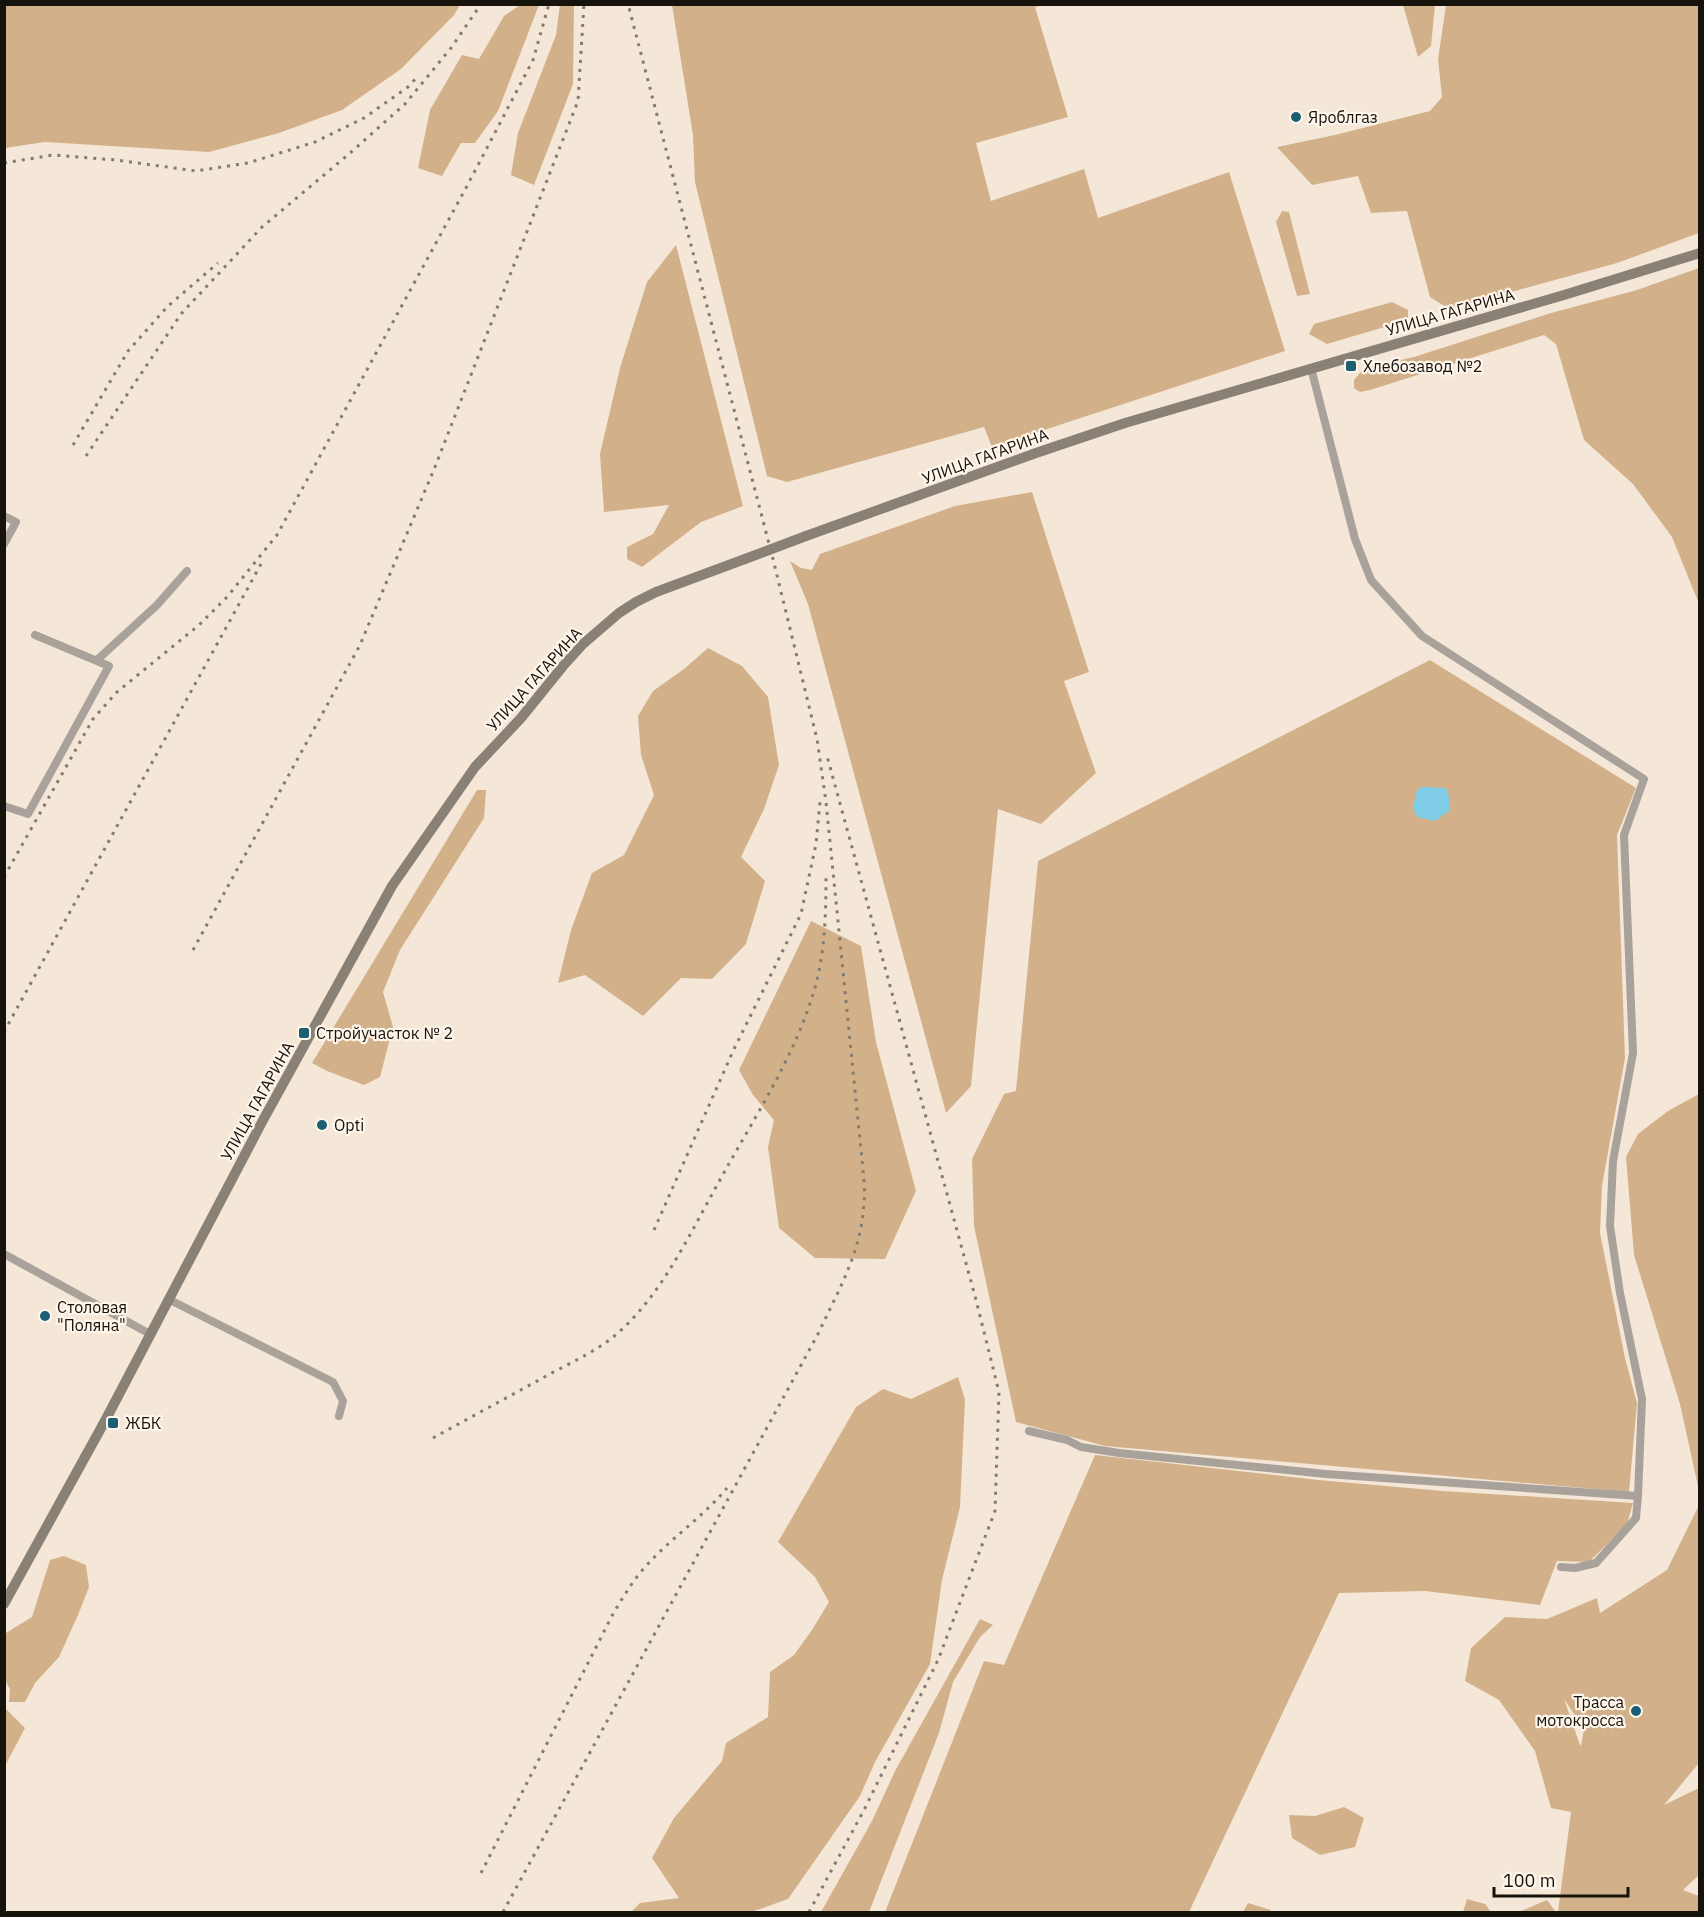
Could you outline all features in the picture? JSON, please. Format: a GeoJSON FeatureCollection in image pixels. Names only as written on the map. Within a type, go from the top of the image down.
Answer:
{"type":"FeatureCollection","features":[{"type":"Feature","properties":{"kind":"main road","name":"УЛИЦА ГАГАРИНА"},"geometry":{"type":"LineString","coordinates":[[4,1604],[101,1429],[262,1122],[392,886],[475,767],[521,718],[576,651],[619,613],[656,592],[1075,440],[1700,253]]}},
{"type":"Feature","properties":{"kind":"street"},"geometry":{"type":"LineString","coordinates":[[1311,368],[1355,539],[1371,580],[1422,636],[1644,780],[1624,835],[1633,1053],[1613,1161],[1610,1226],[1620,1293],[1642,1399],[1636,1518],[1596,1563],[1575,1568],[1561,1567]]}},
{"type":"Feature","properties":{"kind":"street"},"geometry":{"type":"LineString","coordinates":[[4,516],[16,522],[4,544]]}},
{"type":"Feature","properties":{"kind":"street"},"geometry":{"type":"LineString","coordinates":[[96,660],[157,605],[187,571]]}},
{"type":"Feature","properties":{"kind":"street"},"geometry":{"type":"LineString","coordinates":[[4,806],[28,814],[109,666],[35,635]]}},
{"type":"Feature","properties":{"kind":"street"},"geometry":{"type":"LineString","coordinates":[[4,1254],[150,1334]]}},
{"type":"Feature","properties":{"kind":"street"},"geometry":{"type":"LineString","coordinates":[[168,1299],[333,1382],[343,1401],[339,1416]]}},
{"type":"Feature","properties":{"kind":"street"},"geometry":{"type":"LineString","coordinates":[[1029,1431],[1067,1440],[1081,1447],[1119,1453],[1326,1474],[1638,1496]]}},
{"type":"Feature","properties":{"kind":"shaded area"},"geometry":{"type":"Polygon","coordinates":[[[560,4],[574,5],[573,84],[534,185],[511,175],[518,133],[556,35],[560,4]]]}},
{"type":"Feature","properties":{"kind":"shaded area"},"geometry":{"type":"Polygon","coordinates":[[[4,5],[460,5],[454,15],[401,69],[342,110],[279,133],[209,152],[45,142],[5,148],[4,5]]]}},
{"type":"Feature","properties":{"kind":"shaded area"},"geometry":{"type":"Polygon","coordinates":[[[520,5],[539,5],[498,111],[475,143],[461,143],[442,176],[418,168],[430,110],[462,55],[479,59],[504,16],[520,5]]]}},
{"type":"Feature","properties":{"kind":"shaded area"},"geometry":{"type":"Polygon","coordinates":[[[672,5],[1044,5],[1035,7],[1068,117],[976,143],[991,201],[1084,169],[1098,218],[1229,172],[1285,351],[992,447],[984,427],[787,482],[767,476],[695,182],[693,135],[672,5]]]}},
{"type":"Feature","properties":{"kind":"shaded area"},"geometry":{"type":"Polygon","coordinates":[[[1403,5],[1435,5],[1431,46],[1418,57],[1403,5]]]}},
{"type":"Feature","properties":{"kind":"shaded area"},"geometry":{"type":"Polygon","coordinates":[[[1446,5],[1699,5],[1699,233],[1617,263],[1449,309],[1430,297],[1407,211],[1371,213],[1358,176],[1312,185],[1277,147],[1430,111],[1442,97],[1438,59],[1446,5]]]}},
{"type":"Feature","properties":{"kind":"shaded area"},"geometry":{"type":"Polygon","coordinates":[[[1282,211],[1289,212],[1310,294],[1297,296],[1276,222],[1282,211]]]}},
{"type":"Feature","properties":{"kind":"shaded area"},"geometry":{"type":"Polygon","coordinates":[[[676,245],[743,506],[701,522],[642,567],[627,559],[627,547],[653,534],[669,505],[604,512],[600,454],[620,368],[647,282],[676,245]]]}},
{"type":"Feature","properties":{"kind":"shaded area"},"geometry":{"type":"Polygon","coordinates":[[[1699,268],[1699,604],[1672,537],[1633,484],[1584,440],[1556,344],[1544,335],[1370,390],[1360,392],[1354,388],[1354,380],[1364,368],[1414,357],[1551,313],[1637,290],[1699,268]]]}},
{"type":"Feature","properties":{"kind":"shaded area"},"geometry":{"type":"Polygon","coordinates":[[[1392,302],[1408,310],[1408,320],[1327,344],[1309,334],[1314,324],[1392,302]]]}},
{"type":"Feature","properties":{"kind":"shaded area"},"geometry":{"type":"Polygon","coordinates":[[[1032,492],[1089,672],[1064,681],[1096,773],[1041,824],[998,809],[971,1086],[946,1113],[808,604],[790,561],[801,568],[812,570],[820,554],[955,506],[1032,492]]]}},
{"type":"Feature","properties":{"kind":"shaded area"},"geometry":{"type":"Polygon","coordinates":[[[708,648],[742,666],[768,697],[779,765],[764,809],[741,857],[765,881],[746,944],[712,979],[681,978],[643,1016],[585,975],[558,983],[571,930],[592,873],[624,855],[654,795],[641,755],[638,716],[653,691],[708,648]]]}},
{"type":"Feature","properties":{"kind":"shaded area"},"geometry":{"type":"Polygon","coordinates":[[[1430,660],[1636,788],[1617,835],[1625,1058],[1602,1186],[1600,1233],[1625,1358],[1637,1403],[1629,1492],[1105,1446],[1016,1422],[974,1226],[972,1159],[1004,1094],[1016,1091],[1038,861],[1430,660]]]}},
{"type":"Feature","properties":{"kind":"shaded area"},"geometry":{"type":"Polygon","coordinates":[[[477,790],[486,790],[484,818],[400,950],[383,992],[393,1027],[380,1077],[364,1085],[312,1063],[477,790]]]}},
{"type":"Feature","properties":{"kind":"shaded area"},"geometry":{"type":"Polygon","coordinates":[[[811,921],[861,946],[876,1042],[916,1191],[885,1259],[815,1258],[779,1228],[768,1147],[774,1120],[753,1095],[739,1070],[811,921]]]}},
{"type":"Feature","properties":{"kind":"shaded area"},"geometry":{"type":"Polygon","coordinates":[[[1699,1094],[1699,1491],[1680,1404],[1634,1255],[1626,1157],[1638,1134],[1668,1111],[1699,1094]]]}},
{"type":"Feature","properties":{"kind":"shaded area"},"geometry":{"type":"Polygon","coordinates":[[[958,1377],[965,1400],[960,1507],[942,1580],[930,1664],[875,1762],[860,1796],[788,1899],[754,1912],[631,1912],[640,1903],[679,1898],[652,1858],[674,1818],[722,1761],[726,1743],[768,1717],[770,1672],[794,1655],[829,1602],[815,1577],[778,1542],[856,1407],[883,1389],[911,1399],[958,1377]]]}},
{"type":"Feature","properties":{"kind":"shaded area"},"geometry":{"type":"Polygon","coordinates":[[[1095,1455],[1318,1480],[1443,1491],[1633,1503],[1627,1524],[1589,1562],[1557,1561],[1540,1605],[1425,1591],[1339,1593],[1189,1912],[885,1912],[984,1661],[1004,1665],[1095,1455]]]}},
{"type":"Feature","properties":{"kind":"shaded area","name":"Трасса мотокросса"},"geometry":{"type":"Polygon","coordinates":[[[1699,1505],[1699,1763],[1664,1805],[1699,1788],[1699,1875],[1683,1890],[1699,1896],[1699,1912],[1558,1912],[1571,1812],[1551,1808],[1535,1751],[1499,1700],[1465,1681],[1471,1648],[1505,1617],[1547,1619],[1597,1598],[1600,1613],[1667,1570],[1699,1505]],[[1564,1699],[1581,1746],[1584,1729],[1564,1699]]]}},
{"type":"Feature","properties":{"kind":"shaded area"},"geometry":{"type":"Polygon","coordinates":[[[64,1556],[86,1565],[89,1587],[59,1657],[35,1683],[25,1702],[9,1702],[10,1689],[5,1680],[6,1633],[32,1617],[50,1560],[64,1556]]]}},
{"type":"Feature","properties":{"kind":"shaded area"},"geometry":{"type":"Polygon","coordinates":[[[980,1619],[993,1625],[980,1637],[953,1682],[939,1733],[869,1912],[821,1912],[872,1821],[895,1771],[980,1619]]]}},
{"type":"Feature","properties":{"kind":"shaded area"},"geometry":{"type":"Polygon","coordinates":[[[5,1708],[25,1728],[5,1766],[5,1708]]]}},
{"type":"Feature","properties":{"kind":"shaded area"},"geometry":{"type":"Polygon","coordinates":[[[1344,1807],[1364,1818],[1355,1847],[1320,1855],[1292,1838],[1289,1815],[1315,1816],[1344,1807]]]}},
{"type":"Feature","properties":{"kind":"shaded area"},"geometry":{"type":"Polygon","coordinates":[[[1467,1899],[1485,1904],[1491,1912],[1463,1912],[1467,1899]]]}},
{"type":"Feature","properties":{"kind":"shaded area"},"geometry":{"type":"Polygon","coordinates":[[[1547,1900],[1556,1912],[1519,1912],[1547,1900]]]}},
{"type":"Feature","properties":{"kind":"shaded area"},"geometry":{"type":"Polygon","coordinates":[[[1248,1903],[1271,1910],[1270,1912],[1243,1912],[1248,1903]]]}},
{"type":"Feature","properties":{"kind":"water"},"geometry":{"type":"Polygon","coordinates":[[[1422,787],[1445,788],[1448,791],[1450,810],[1435,821],[1417,817],[1413,808],[1417,790],[1422,787]]]}},
{"type":"Feature","properties":{"kind":"railway"},"geometry":{"type":"LineString","coordinates":[[86,456],[181,314],[262,227],[405,104],[451,48],[481,4]]}},
{"type":"Feature","properties":{"kind":"railway"},"geometry":{"type":"LineString","coordinates":[[4,877],[93,719],[117,692],[199,625],[227,597],[277,535],[533,60],[549,4]]}},
{"type":"Feature","properties":{"kind":"railway"},"geometry":{"type":"LineString","coordinates":[[193,950],[360,645],[435,467],[578,101],[584,4]]}},
{"type":"Feature","properties":{"kind":"railway"},"geometry":{"type":"LineString","coordinates":[[503,1912],[818,1334],[854,1254],[859,1237],[864,1198],[826,802],[817,739],[773,559],[628,4]]}},
{"type":"Feature","properties":{"kind":"railway"},"geometry":{"type":"LineString","coordinates":[[4,163],[53,155],[116,160],[196,171],[248,163],[315,142],[364,118],[408,87],[418,76]]}},
{"type":"Feature","properties":{"kind":"railway"},"geometry":{"type":"LineString","coordinates":[[73,445],[128,351],[168,306],[218,263]]}},
{"type":"Feature","properties":{"kind":"railway"},"geometry":{"type":"LineString","coordinates":[[4,1032],[261,564]]}},
{"type":"Feature","properties":{"kind":"railway"},"geometry":{"type":"LineString","coordinates":[[809,1912],[864,1810],[938,1660],[995,1511],[999,1392],[975,1296],[827,756]]}},
{"type":"Feature","properties":{"kind":"railway"},"geometry":{"type":"LineString","coordinates":[[654,1230],[733,1051],[801,914],[816,844],[820,802]]}},
{"type":"Feature","properties":{"kind":"railway"},"geometry":{"type":"LineString","coordinates":[[433,1438],[602,1345],[634,1317],[663,1280],[772,1087],[806,1016],[818,977],[823,948],[826,874]]}},
{"type":"Feature","properties":{"kind":"railway"},"geometry":{"type":"LineString","coordinates":[[481,1873],[625,1594],[641,1571],[727,1488]]}},
{"type":"Feature","properties":{"kind":"place","name":"Яроблгаз"},"geometry":{"type":"Point","coordinates":[1296,117]}},
{"type":"Feature","properties":{"kind":"place","name":"Хлебозавод №2"},"geometry":{"type":"Point","coordinates":[1351,366]}},
{"type":"Feature","properties":{"kind":"place","name":"Стройучасток № 2"},"geometry":{"type":"Point","coordinates":[304,1033]}},
{"type":"Feature","properties":{"kind":"place","name":"Opti"},"geometry":{"type":"Point","coordinates":[322,1125]}},
{"type":"Feature","properties":{"kind":"place","name":"Столовая \"Поляна\""},"geometry":{"type":"Point","coordinates":[45,1316]}},
{"type":"Feature","properties":{"kind":"place","name":"ЖБК"},"geometry":{"type":"Point","coordinates":[113,1423]}},
{"type":"Feature","properties":{"kind":"place","name":"Трасса мотокросса"},"geometry":{"type":"Point","coordinates":[1636,1711]}}]}
